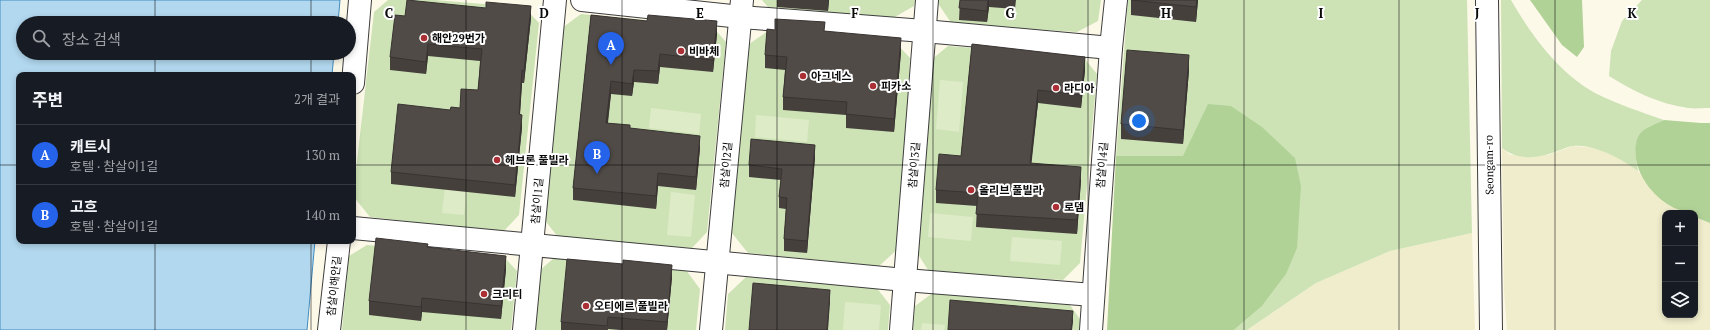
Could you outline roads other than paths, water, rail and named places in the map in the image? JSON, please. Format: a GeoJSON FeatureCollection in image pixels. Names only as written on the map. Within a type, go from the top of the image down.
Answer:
{"type":"FeatureCollection","features":[{"type":"Feature","properties":{"kind":"street"},"geometry":{"type":"LineString","coordinates":[[356,47],[360,0]]}},
{"type":"Feature","properties":{"kind":"street","name":"참살이1길"},"geometry":{"type":"LineString","coordinates":[[524,330],[555,0]]}},
{"type":"Feature","properties":{"kind":"street"},"geometry":{"type":"LineString","coordinates":[[582,0],[741,8],[924,31],[1111,48]]}},
{"type":"Feature","properties":{"kind":"street","name":"참살이3길"},"geometry":{"type":"LineString","coordinates":[[901,330],[927,0]]}},
{"type":"Feature","properties":{"kind":"street","name":"참살이4길"},"geometry":{"type":"LineString","coordinates":[[1091,330],[1111,48],[1116,0]]}},
{"type":"Feature","properties":{"kind":"street","name":"Seongam-ro"},"geometry":{"type":"LineString","coordinates":[[1487,0],[1491,330]]}},
{"type":"Feature","properties":{"kind":"street","name":"참살이2길"},"geometry":{"type":"LineString","coordinates":[[711,330],[741,8]]}},
{"type":"Feature","properties":{"kind":"street"},"geometry":{"type":"LineString","coordinates":[[354,72],[355,60]]}},
{"type":"Feature","properties":{"kind":"street"},"geometry":{"type":"LineString","coordinates":[[356,228],[905,280],[1093,295]]}},
{"type":"Feature","properties":{"kind":"street","name":"참살이해안길"},"geometry":{"type":"LineString","coordinates":[[329,330],[339,244]]}},
{"type":"Feature","properties":{"kind":"water"},"geometry":{"type":"Polygon","coordinates":[[[0,0],[340,0],[339,16],[16,16],[16,60],[333,60],[332,72],[16,72],[16,244],[315,244],[307,330],[0,330],[0,0]]]}},
{"type":"Feature","properties":{"kind":"place","name":"해안29번가"},"geometry":{"type":"Point","coordinates":[424,38]}},
{"type":"Feature","properties":{"kind":"place","name":"비바체"},"geometry":{"type":"Point","coordinates":[681,51]}},
{"type":"Feature","properties":{"kind":"place","name":"캐트시"},"geometry":{"type":"Point","coordinates":[611,65]}},
{"type":"Feature","properties":{"kind":"place","name":"아그네스"},"geometry":{"type":"Point","coordinates":[803,76]}},
{"type":"Feature","properties":{"kind":"place","name":"피카소"},"geometry":{"type":"Point","coordinates":[873,86]}},
{"type":"Feature","properties":{"kind":"place","name":"라디아"},"geometry":{"type":"Point","coordinates":[1056,88]}},
{"type":"Feature","properties":{"kind":"place","name":"헤브론 풀빌라"},"geometry":{"type":"Point","coordinates":[497,160]}},
{"type":"Feature","properties":{"kind":"place","name":"고흐"},"geometry":{"type":"Point","coordinates":[597,174]}},
{"type":"Feature","properties":{"kind":"place","name":"올리브 풀빌라"},"geometry":{"type":"Point","coordinates":[971,190]}},
{"type":"Feature","properties":{"kind":"place","name":"로뎀"},"geometry":{"type":"Point","coordinates":[1056,207]}},
{"type":"Feature","properties":{"kind":"place","name":"크리티"},"geometry":{"type":"Point","coordinates":[484,294]}},
{"type":"Feature","properties":{"kind":"place","name":"오티에르 풀빌라"},"geometry":{"type":"Point","coordinates":[586,306]}}]}
